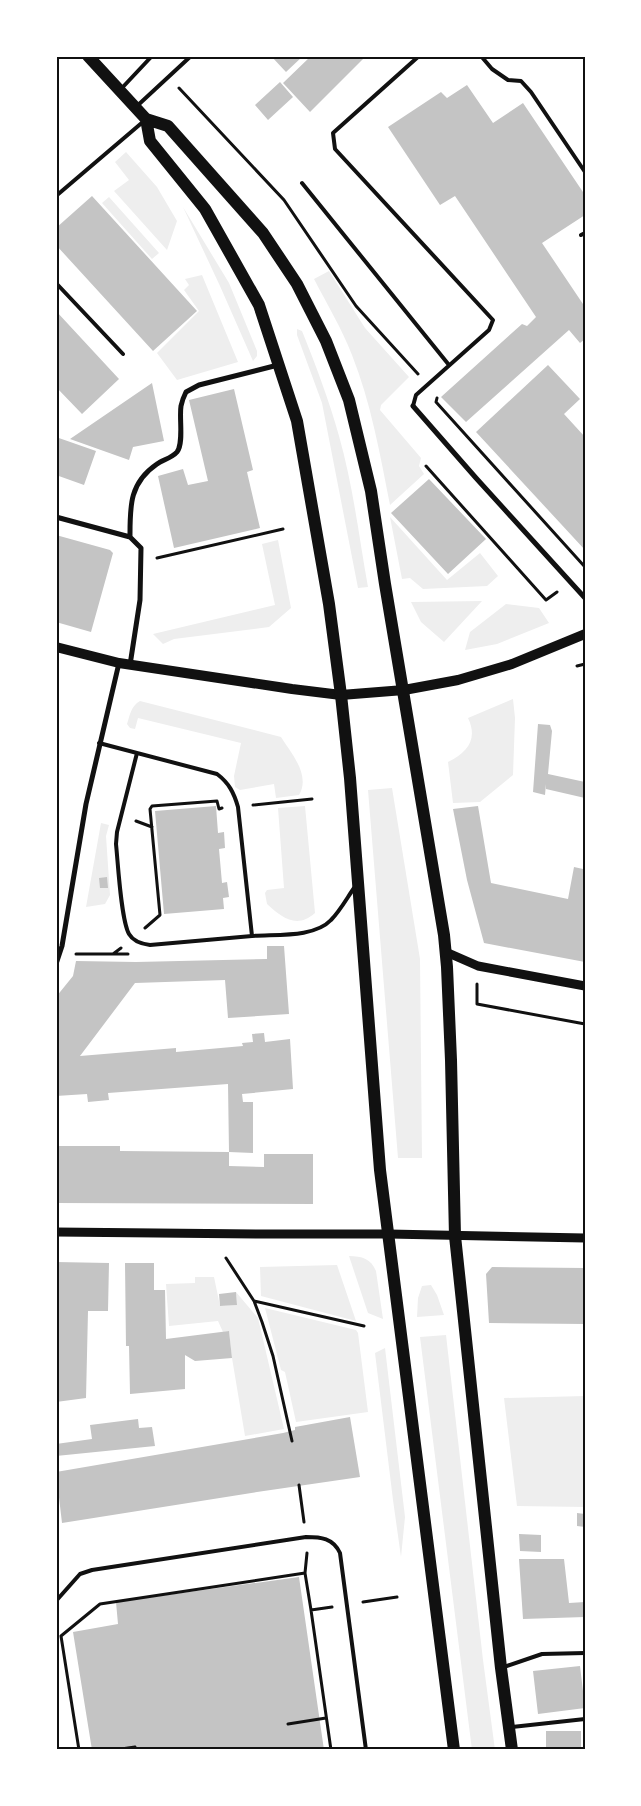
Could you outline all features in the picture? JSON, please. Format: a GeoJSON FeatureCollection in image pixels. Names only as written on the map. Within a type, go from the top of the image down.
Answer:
{"type":"FeatureCollection","features":[{"type":"Feature","properties":{"kind":"main road"},"geometry":{"type":"LineString","coordinates":[[88,56],[146,119],[168,126],[263,233],[297,284],[326,341],[349,400],[371,491],[446,952],[451,1060],[455,1236],[501,1668],[512,1750]]}},
{"type":"Feature","properties":{"kind":"main road"},"geometry":{"type":"LineString","coordinates":[[146,119],[150,141],[205,209],[260,305],[297,421],[329,604],[350,778],[380,1170],[454,1750]]}},
{"type":"Feature","properties":{"kind":"main road"},"geometry":{"type":"LineString","coordinates":[[56,647],[130,665],[340,694],[404,690],[458,680],[505,666],[585,634]]}},
{"type":"Feature","properties":{"kind":"street"},"geometry":{"type":"LineString","coordinates":[[130,537],[130,507],[134,491],[144,474],[177,452],[181,441],[181,405],[186,392],[199,385],[279,365]]}},
{"type":"Feature","properties":{"kind":"street"},"geometry":{"type":"LineString","coordinates":[[413,406],[585,598]]}},
{"type":"Feature","properties":{"kind":"street"},"geometry":{"type":"LineString","coordinates":[[56,517],[130,537],[141,548],[140,600],[130,665]]}},
{"type":"Feature","properties":{"kind":"street"},"geometry":{"type":"LineString","coordinates":[[56,964],[62,946],[86,804],[119,663]]}},
{"type":"Feature","properties":{"kind":"street"},"geometry":{"type":"LineString","coordinates":[[446,952],[478,966],[585,986]]}},
{"type":"Feature","properties":{"kind":"street"},"geometry":{"type":"LineString","coordinates":[[56,1232],[389,1234],[585,1238]]}},
{"type":"Feature","properties":{"kind":"lane"},"geometry":{"type":"LineString","coordinates":[[119,90],[152,56]]}},
{"type":"Feature","properties":{"kind":"lane"},"geometry":{"type":"LineString","coordinates":[[136,108],[191,56]]}},
{"type":"Feature","properties":{"kind":"lane"},"geometry":{"type":"LineString","coordinates":[[413,406],[416,395],[489,330],[492,320],[335,149],[333,134],[419,56]]}},
{"type":"Feature","properties":{"kind":"lane"},"geometry":{"type":"LineString","coordinates":[[481,56],[492,69],[508,80],[521,81],[531,92],[585,172]]}},
{"type":"Feature","properties":{"kind":"lane"},"geometry":{"type":"LineString","coordinates":[[56,196],[146,119]]}},
{"type":"Feature","properties":{"kind":"lane"},"geometry":{"type":"LineString","coordinates":[[302,183],[449,365]]}},
{"type":"Feature","properties":{"kind":"lane"},"geometry":{"type":"LineString","coordinates":[[56,283],[123,354]]}},
{"type":"Feature","properties":{"kind":"lane"},"geometry":{"type":"LineString","coordinates":[[99,743],[217,774],[228,782],[235,795],[238,807],[252,936]]}},
{"type":"Feature","properties":{"kind":"lane"},"geometry":{"type":"LineString","coordinates":[[137,753],[117,832],[116,844],[124,919],[128,934],[132,938],[143,944],[150,945],[302,932],[322,928],[332,920],[358,882]]}},
{"type":"Feature","properties":{"kind":"lane"},"geometry":{"type":"LineString","coordinates":[[56,1601],[80,1574],[92,1570],[306,1537],[330,1540],[337,1546],[340,1553],[366,1750]]}},
{"type":"Feature","properties":{"kind":"lane"},"geometry":{"type":"LineString","coordinates":[[501,1668],[542,1654],[585,1653]]}},
{"type":"Feature","properties":{"kind":"lane"},"geometry":{"type":"LineString","coordinates":[[510,1728],[585,1719]]}},
{"type":"Feature","properties":{"kind":"path"},"geometry":{"type":"LineString","coordinates":[[177,86],[284,200],[356,306],[437,395],[436,402],[585,567]]}},
{"type":"Feature","properties":{"kind":"path"},"geometry":{"type":"LineString","coordinates":[[426,466],[546,600]]}},
{"type":"Feature","properties":{"kind":"path"},"geometry":{"type":"LineString","coordinates":[[141,562],[283,529]]}},
{"type":"Feature","properties":{"kind":"path"},"geometry":{"type":"LineString","coordinates":[[577,666],[585,664]]}},
{"type":"Feature","properties":{"kind":"path"},"geometry":{"type":"LineString","coordinates":[[112,954],[160,915],[150,809],[152,806],[217,801],[219,809],[312,799]]}},
{"type":"Feature","properties":{"kind":"path"},"geometry":{"type":"LineString","coordinates":[[478,966],[477,1004],[585,1024]]}},
{"type":"Feature","properties":{"kind":"path"},"geometry":{"type":"LineString","coordinates":[[226,1258],[254,1301],[273,1356],[292,1440]]}},
{"type":"Feature","properties":{"kind":"path"},"geometry":{"type":"LineString","coordinates":[[254,1301],[364,1326]]}},
{"type":"Feature","properties":{"kind":"path"},"geometry":{"type":"LineString","coordinates":[[79,1750],[61,1636],[100,1604],[305,1573]]}},
{"type":"Feature","properties":{"kind":"path"},"geometry":{"type":"LineString","coordinates":[[311,1610],[331,1750]]}},
{"type":"Feature","properties":{"kind":"path"},"geometry":{"type":"LineString","coordinates":[[288,1724],[326,1718]]}},
{"type":"Feature","properties":{"kind":"path"},"geometry":{"type":"LineString","coordinates":[[114,1750],[135,1747]]}},
{"type":"Feature","properties":{"kind":"shaded area"},"geometry":{"type":"Polygon","coordinates":[[[126,152],[157,187],[177,221],[167,250],[114,191],[129,180],[115,162],[126,152]]]}},
{"type":"Feature","properties":{"kind":"shaded area"},"geometry":{"type":"Polygon","coordinates":[[[109,197],[159,253],[152,259],[102,203],[109,197]]]}},
{"type":"Feature","properties":{"kind":"shaded area"},"geometry":{"type":"Polygon","coordinates":[[[183,207],[229,283],[257,351],[257,356],[253,361],[220,286],[183,207]]]}},
{"type":"Feature","properties":{"kind":"shaded area"},"geometry":{"type":"Polygon","coordinates":[[[329,271],[365,328],[409,377],[381,405],[380,410],[421,458],[419,466],[424,474],[390,505],[374,429],[359,373],[344,336],[314,279],[329,271]]]}},
{"type":"Feature","properties":{"kind":"shaded area"},"geometry":{"type":"Polygon","coordinates":[[[202,275],[238,362],[177,380],[157,353],[199,311],[184,290],[189,285],[185,279],[202,275]]]}},
{"type":"Feature","properties":{"kind":"shaded area"},"geometry":{"type":"Polygon","coordinates":[[[297,329],[302,331],[327,396],[339,436],[352,492],[368,587],[358,588],[322,403],[297,335],[297,329]]]}},
{"type":"Feature","properties":{"kind":"shaded area"},"geometry":{"type":"Polygon","coordinates":[[[390,517],[447,580],[480,553],[498,576],[487,586],[423,589],[410,578],[402,579],[390,517]]]}},
{"type":"Feature","properties":{"kind":"shaded area"},"geometry":{"type":"Polygon","coordinates":[[[278,540],[291,608],[269,627],[174,639],[163,644],[153,634],[275,605],[262,544],[278,540]]]}},
{"type":"Feature","properties":{"kind":"shaded area"},"geometry":{"type":"Polygon","coordinates":[[[482,601],[444,642],[421,622],[411,602],[482,601]]]}},
{"type":"Feature","properties":{"kind":"shaded area"},"geometry":{"type":"Polygon","coordinates":[[[506,604],[539,608],[549,623],[497,644],[465,650],[470,632],[506,604]]]}},
{"type":"Feature","properties":{"kind":"shaded area"},"geometry":{"type":"Polygon","coordinates":[[[513,699],[515,718],[513,775],[480,802],[453,803],[448,762],[461,754],[469,744],[472,732],[468,718],[513,699]]]}},
{"type":"Feature","properties":{"kind":"shaded area"},"geometry":{"type":"Polygon","coordinates":[[[140,701],[281,737],[301,772],[303,780],[299,795],[276,798],[274,784],[240,790],[235,787],[234,776],[241,743],[138,718],[135,729],[130,728],[127,724],[130,714],[135,705],[140,701]]]}},
{"type":"Feature","properties":{"kind":"shaded area"},"geometry":{"type":"Polygon","coordinates":[[[392,788],[420,959],[422,1158],[398,1158],[368,790],[392,788]]]}},
{"type":"Feature","properties":{"kind":"shaded area"},"geometry":{"type":"Polygon","coordinates":[[[305,806],[315,913],[308,918],[296,921],[278,914],[267,904],[265,893],[267,890],[284,888],[278,808],[305,806]]]}},
{"type":"Feature","properties":{"kind":"shaded area"},"geometry":{"type":"Polygon","coordinates":[[[101,823],[109,825],[106,836],[110,895],[105,904],[86,907],[101,823]]]}},
{"type":"Feature","properties":{"kind":"shaded area"},"geometry":{"type":"Polygon","coordinates":[[[349,1256],[366,1259],[374,1267],[383,1319],[368,1313],[349,1256]]]}},
{"type":"Feature","properties":{"kind":"shaded area"},"geometry":{"type":"Polygon","coordinates":[[[337,1265],[356,1321],[261,1296],[260,1267],[337,1265]]]}},
{"type":"Feature","properties":{"kind":"shaded area"},"geometry":{"type":"Polygon","coordinates":[[[195,1277],[214,1277],[220,1306],[237,1305],[236,1292],[258,1318],[284,1429],[245,1436],[229,1331],[223,1332],[218,1321],[169,1326],[166,1284],[195,1283],[195,1277]]]}},
{"type":"Feature","properties":{"kind":"shaded area"},"geometry":{"type":"Polygon","coordinates":[[[431,1285],[437,1295],[444,1315],[417,1317],[418,1298],[422,1286],[431,1285]]]}},
{"type":"Feature","properties":{"kind":"shaded area"},"geometry":{"type":"Polygon","coordinates":[[[265,1308],[356,1330],[358,1333],[368,1412],[296,1422],[285,1372],[281,1370],[265,1308]]]}},
{"type":"Feature","properties":{"kind":"shaded area"},"geometry":{"type":"Polygon","coordinates":[[[446,1335],[495,1750],[472,1750],[420,1337],[446,1335]]]}},
{"type":"Feature","properties":{"kind":"shaded area"},"geometry":{"type":"Polygon","coordinates":[[[385,1348],[405,1517],[401,1557],[375,1353],[385,1348]]]}},
{"type":"Feature","properties":{"kind":"shaded area"},"geometry":{"type":"Polygon","coordinates":[[[585,1396],[585,1507],[517,1506],[504,1398],[585,1396]]]}},
{"type":"Feature","properties":{"kind":"building"},"geometry":{"type":"Polygon","coordinates":[[[271,56],[303,56],[286,72],[271,56]]]}},
{"type":"Feature","properties":{"kind":"building"},"geometry":{"type":"Polygon","coordinates":[[[311,56],[366,56],[310,112],[283,83],[311,56]]]}},
{"type":"Feature","properties":{"kind":"building"},"geometry":{"type":"Polygon","coordinates":[[[280,82],[293,97],[268,120],[255,105],[280,82]]]}},
{"type":"Feature","properties":{"kind":"building"},"geometry":{"type":"Polygon","coordinates":[[[467,85],[493,123],[523,103],[585,195],[585,215],[542,243],[585,307],[585,339],[580,343],[569,330],[466,422],[441,397],[522,324],[527,326],[536,317],[455,196],[440,205],[388,127],[441,92],[447,98],[467,85]]]}},
{"type":"Feature","properties":{"kind":"building"},"geometry":{"type":"Polygon","coordinates":[[[92,196],[197,311],[153,351],[56,245],[56,228],[92,196]]]}},
{"type":"Feature","properties":{"kind":"building"},"geometry":{"type":"Polygon","coordinates":[[[56,311],[119,379],[82,414],[56,387],[56,311]]]}},
{"type":"Feature","properties":{"kind":"building"},"geometry":{"type":"Polygon","coordinates":[[[548,365],[580,399],[564,414],[585,437],[585,550],[476,432],[548,365]]]}},
{"type":"Feature","properties":{"kind":"building"},"geometry":{"type":"Polygon","coordinates":[[[152,383],[164,441],[133,447],[129,460],[70,439],[152,383]]]}},
{"type":"Feature","properties":{"kind":"building"},"geometry":{"type":"Polygon","coordinates":[[[234,389],[253,470],[247,472],[260,528],[174,548],[158,476],[183,469],[188,485],[208,481],[189,400],[234,389]]]}},
{"type":"Feature","properties":{"kind":"building"},"geometry":{"type":"Polygon","coordinates":[[[56,437],[96,451],[84,485],[56,475],[56,437]]]}},
{"type":"Feature","properties":{"kind":"building"},"geometry":{"type":"Polygon","coordinates":[[[429,479],[486,539],[448,574],[391,513],[429,479]]]}},
{"type":"Feature","properties":{"kind":"building"},"geometry":{"type":"Polygon","coordinates":[[[56,535],[110,550],[113,553],[91,632],[56,622],[56,535]]]}},
{"type":"Feature","properties":{"kind":"building"},"geometry":{"type":"Polygon","coordinates":[[[538,724],[550,725],[552,731],[548,774],[585,782],[585,798],[546,789],[546,784],[545,795],[533,792],[538,724]]]}},
{"type":"Feature","properties":{"kind":"building"},"geometry":{"type":"Polygon","coordinates":[[[216,806],[218,833],[224,832],[225,848],[219,849],[222,883],[227,882],[229,897],[223,898],[224,909],[164,914],[155,811],[216,806]]]}},
{"type":"Feature","properties":{"kind":"building"},"geometry":{"type":"Polygon","coordinates":[[[478,806],[491,883],[568,899],[574,867],[583,869],[583,875],[585,875],[585,962],[484,943],[467,880],[453,809],[478,806]]]}},
{"type":"Feature","properties":{"kind":"building"},"geometry":{"type":"Polygon","coordinates":[[[107,877],[108,888],[100,888],[99,878],[107,877]]]}},
{"type":"Feature","properties":{"kind":"building"},"geometry":{"type":"Polygon","coordinates":[[[267,946],[284,946],[289,1014],[228,1018],[225,980],[135,983],[80,1056],[176,1048],[176,1052],[243,1046],[242,1043],[253,1042],[252,1034],[264,1033],[265,1042],[290,1039],[293,1089],[242,1094],[243,1102],[253,1102],[253,1153],[229,1152],[228,1084],[108,1093],[109,1100],[88,1102],[87,1094],[56,1096],[56,997],[73,976],[76,961],[136,962],[267,959],[267,946]]]}},
{"type":"Feature","properties":{"kind":"building"},"geometry":{"type":"Polygon","coordinates":[[[56,1146],[120,1146],[120,1151],[229,1152],[229,1166],[264,1167],[264,1154],[313,1154],[313,1204],[56,1203],[56,1146]]]}},
{"type":"Feature","properties":{"kind":"building"},"geometry":{"type":"Polygon","coordinates":[[[56,1262],[109,1263],[108,1311],[88,1311],[86,1398],[56,1402],[56,1262]]]}},
{"type":"Feature","properties":{"kind":"building"},"geometry":{"type":"Polygon","coordinates":[[[125,1263],[154,1263],[154,1290],[165,1290],[166,1339],[229,1331],[232,1358],[195,1361],[185,1355],[185,1389],[130,1394],[129,1346],[126,1346],[125,1263]]]}},
{"type":"Feature","properties":{"kind":"building"},"geometry":{"type":"Polygon","coordinates":[[[492,1267],[585,1268],[585,1324],[489,1323],[486,1274],[492,1267]]]}},
{"type":"Feature","properties":{"kind":"building"},"geometry":{"type":"Polygon","coordinates":[[[236,1292],[237,1305],[220,1306],[219,1294],[236,1292]]]}},
{"type":"Feature","properties":{"kind":"building"},"geometry":{"type":"Polygon","coordinates":[[[350,1417],[360,1477],[62,1523],[56,1472],[283,1433],[295,1430],[295,1427],[350,1417]]]}},
{"type":"Feature","properties":{"kind":"building"},"geometry":{"type":"Polygon","coordinates":[[[138,1419],[139,1428],[152,1427],[155,1446],[56,1456],[56,1444],[92,1439],[90,1425],[138,1419]]]}},
{"type":"Feature","properties":{"kind":"building"},"geometry":{"type":"Polygon","coordinates":[[[577,1513],[585,1514],[585,1527],[577,1526],[577,1513]]]}},
{"type":"Feature","properties":{"kind":"building"},"geometry":{"type":"Polygon","coordinates":[[[519,1534],[541,1535],[541,1552],[520,1551],[519,1534]]]}},
{"type":"Feature","properties":{"kind":"building"},"geometry":{"type":"Polygon","coordinates":[[[519,1559],[564,1559],[569,1603],[585,1602],[585,1617],[523,1619],[519,1559]]]}},
{"type":"Feature","properties":{"kind":"building"},"geometry":{"type":"Polygon","coordinates":[[[299,1577],[324,1750],[92,1750],[73,1632],[118,1624],[116,1602],[299,1577]]]}},
{"type":"Feature","properties":{"kind":"building"},"geometry":{"type":"Polygon","coordinates":[[[580,1666],[585,1708],[538,1714],[533,1671],[580,1666]]]}},
{"type":"Feature","properties":{"kind":"building"},"geometry":{"type":"Polygon","coordinates":[[[546,1731],[581,1731],[581,1750],[546,1750],[546,1731]]]}}]}
